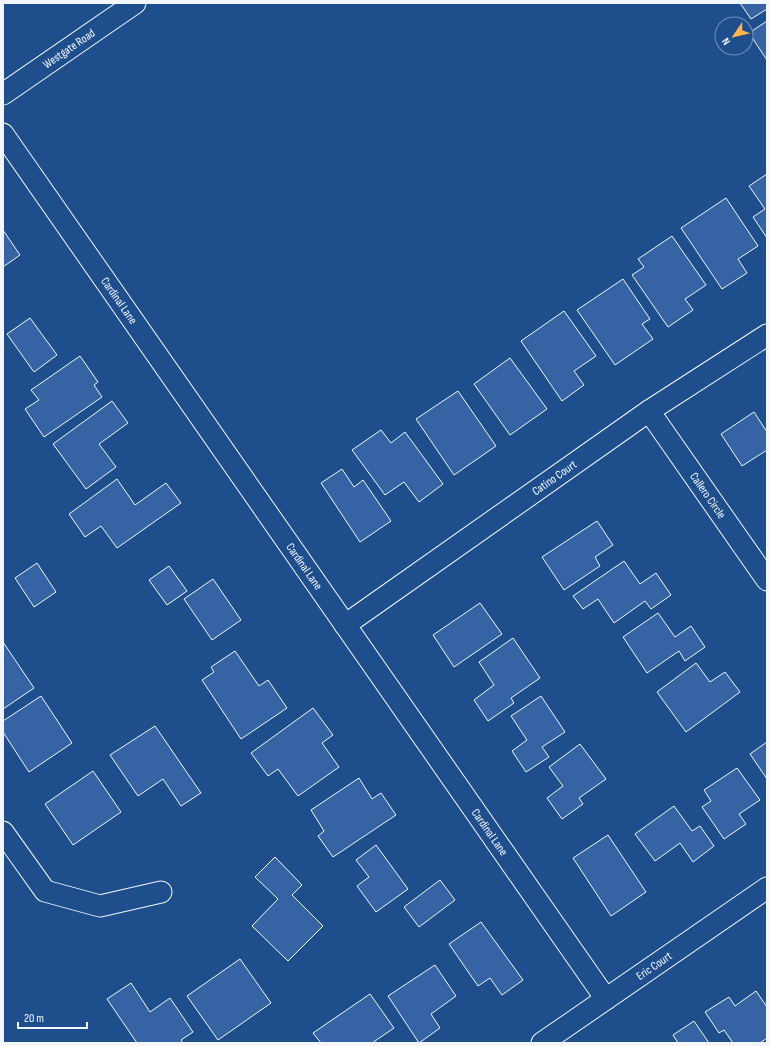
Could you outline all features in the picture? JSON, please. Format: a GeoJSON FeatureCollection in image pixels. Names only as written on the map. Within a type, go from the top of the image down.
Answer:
{"type":"FeatureCollection","features":[{"type":"Feature","properties":{"kind":"street","name":"Westgate Road"},"geometry":{"type":"LineString","coordinates":[[3,94],[135,3]]}},
{"type":"Feature","properties":{"kind":"street","name":"Cardinal Lane"},"geometry":{"type":"LineString","coordinates":[[3,134],[606,999]]}},
{"type":"Feature","properties":{"kind":"street","name":"Catino Court"},"geometry":{"type":"LineString","coordinates":[[345,625],[649,411],[767,335]]}},
{"type":"Feature","properties":{"kind":"street","name":"Callero Circle"},"geometry":{"type":"LineString","coordinates":[[649,411],[767,580]]}},
{"type":"Feature","properties":{"kind":"street"},"geometry":{"type":"LineString","coordinates":[[3,832],[45,892],[100,906],[161,892]]}},
{"type":"Feature","properties":{"kind":"street","name":"Eric Court"},"geometry":{"type":"LineString","coordinates":[[542,1043],[767,888]]}},
{"type":"Feature","properties":{"kind":"building"},"geometry":{"type":"Polygon","coordinates":[[[740,3],[767,3],[767,9],[754,17],[749,16],[740,3]]]}},
{"type":"Feature","properties":{"kind":"building"},"geometry":{"type":"Polygon","coordinates":[[[767,21],[767,60],[754,40],[754,30],[767,21]]]}},
{"type":"Feature","properties":{"kind":"building"},"geometry":{"type":"Polygon","coordinates":[[[767,174],[767,238],[753,217],[765,209],[749,186],[767,174]]]}},
{"type":"Feature","properties":{"kind":"building"},"geometry":{"type":"Polygon","coordinates":[[[726,198],[758,246],[738,259],[747,273],[722,289],[681,228],[726,198]]]}},
{"type":"Feature","properties":{"kind":"building"},"geometry":{"type":"Polygon","coordinates":[[[3,230],[20,255],[3,267],[3,230]]]}},
{"type":"Feature","properties":{"kind":"building"},"geometry":{"type":"Polygon","coordinates":[[[672,236],[706,285],[685,299],[693,310],[668,327],[632,275],[644,267],[638,259],[672,236]]]}},
{"type":"Feature","properties":{"kind":"building"},"geometry":{"type":"Polygon","coordinates":[[[623,279],[650,319],[642,324],[653,339],[615,365],[577,310],[623,279]]]}},
{"type":"Feature","properties":{"kind":"building"},"geometry":{"type":"Polygon","coordinates":[[[564,311],[596,356],[574,371],[584,385],[562,401],[521,341],[564,311]]]}},
{"type":"Feature","properties":{"kind":"building"},"geometry":{"type":"Polygon","coordinates":[[[30,318],[57,355],[34,372],[7,334],[30,318]]]}},
{"type":"Feature","properties":{"kind":"building"},"geometry":{"type":"Polygon","coordinates":[[[80,356],[98,382],[94,385],[102,397],[44,437],[25,409],[39,400],[31,390],[80,356]]]}},
{"type":"Feature","properties":{"kind":"building"},"geometry":{"type":"Polygon","coordinates":[[[510,358],[547,409],[510,435],[474,384],[510,358]]]}},
{"type":"Feature","properties":{"kind":"building"},"geometry":{"type":"Polygon","coordinates":[[[458,391],[496,446],[454,475],[416,419],[458,391]]]}},
{"type":"Feature","properties":{"kind":"building"},"geometry":{"type":"Polygon","coordinates":[[[112,401],[128,423],[99,444],[116,467],[86,489],[53,444],[112,401]]]}},
{"type":"Feature","properties":{"kind":"building"},"geometry":{"type":"Polygon","coordinates":[[[754,412],[767,432],[767,450],[742,466],[721,434],[754,412]]]}},
{"type":"Feature","properties":{"kind":"building"},"geometry":{"type":"Polygon","coordinates":[[[381,430],[391,443],[405,432],[443,484],[419,502],[404,482],[385,495],[352,450],[381,430]]]}},
{"type":"Feature","properties":{"kind":"building"},"geometry":{"type":"Polygon","coordinates":[[[342,469],[354,487],[363,480],[391,521],[360,542],[321,483],[342,469]]]}},
{"type":"Feature","properties":{"kind":"building"},"geometry":{"type":"Polygon","coordinates":[[[117,479],[135,505],[166,483],[181,503],[117,548],[101,526],[85,537],[69,514],[117,479]]]}},
{"type":"Feature","properties":{"kind":"building"},"geometry":{"type":"Polygon","coordinates":[[[597,521],[613,545],[595,557],[600,566],[564,590],[542,557],[597,521]]]}},
{"type":"Feature","properties":{"kind":"building"},"geometry":{"type":"Polygon","coordinates":[[[624,561],[640,584],[656,573],[671,595],[651,609],[645,601],[614,623],[598,599],[583,609],[573,596],[624,561]]]}},
{"type":"Feature","properties":{"kind":"building"},"geometry":{"type":"Polygon","coordinates":[[[37,563],[56,592],[34,607],[15,578],[37,563]]]}},
{"type":"Feature","properties":{"kind":"building"},"geometry":{"type":"Polygon","coordinates":[[[169,566],[187,591],[167,605],[149,580],[169,566]]]}},
{"type":"Feature","properties":{"kind":"building"},"geometry":{"type":"Polygon","coordinates":[[[213,579],[241,620],[212,640],[184,599],[213,579]]]}},
{"type":"Feature","properties":{"kind":"building"},"geometry":{"type":"Polygon","coordinates":[[[480,603],[502,634],[454,667],[433,635],[480,603]]]}},
{"type":"Feature","properties":{"kind":"building"},"geometry":{"type":"Polygon","coordinates":[[[658,613],[675,637],[691,626],[705,647],[685,661],[679,651],[647,673],[623,637],[658,613]]]}},
{"type":"Feature","properties":{"kind":"building"},"geometry":{"type":"Polygon","coordinates":[[[513,638],[540,678],[511,698],[514,703],[488,721],[474,700],[494,685],[479,662],[513,638]]]}},
{"type":"Feature","properties":{"kind":"building"},"geometry":{"type":"Polygon","coordinates":[[[3,642],[34,688],[3,709],[3,642]]]}},
{"type":"Feature","properties":{"kind":"building"},"geometry":{"type":"Polygon","coordinates":[[[235,651],[259,686],[268,680],[287,708],[241,739],[202,680],[214,672],[211,667],[235,651]]]}},
{"type":"Feature","properties":{"kind":"building"},"geometry":{"type":"Polygon","coordinates":[[[696,663],[710,682],[725,672],[740,692],[686,732],[657,692],[696,663]]]}},
{"type":"Feature","properties":{"kind":"building"},"geometry":{"type":"Polygon","coordinates":[[[41,696],[72,743],[29,772],[3,732],[3,721],[41,696]]]}},
{"type":"Feature","properties":{"kind":"building"},"geometry":{"type":"Polygon","coordinates":[[[541,696],[565,732],[542,747],[549,757],[526,772],[512,751],[527,740],[511,716],[541,696]]]}},
{"type":"Feature","properties":{"kind":"building"},"geometry":{"type":"Polygon","coordinates":[[[313,708],[333,735],[322,743],[339,767],[298,796],[278,769],[268,776],[251,753],[313,708]]]}},
{"type":"Feature","properties":{"kind":"building"},"geometry":{"type":"Polygon","coordinates":[[[155,726],[201,793],[181,806],[163,779],[138,796],[110,755],[155,726]]]}},
{"type":"Feature","properties":{"kind":"building"},"geometry":{"type":"Polygon","coordinates":[[[767,742],[767,779],[750,754],[767,742]]]}},
{"type":"Feature","properties":{"kind":"building"},"geometry":{"type":"Polygon","coordinates":[[[580,744],[606,779],[579,798],[583,804],[562,819],[547,798],[563,786],[549,767],[580,744]]]}},
{"type":"Feature","properties":{"kind":"building"},"geometry":{"type":"Polygon","coordinates":[[[737,768],[760,800],[739,814],[746,824],[724,839],[702,807],[711,801],[704,790],[737,768]]]}},
{"type":"Feature","properties":{"kind":"building"},"geometry":{"type":"Polygon","coordinates":[[[93,771],[121,812],[73,845],[45,804],[93,771]]]}},
{"type":"Feature","properties":{"kind":"building"},"geometry":{"type":"Polygon","coordinates":[[[359,778],[372,799],[381,793],[396,815],[333,857],[318,836],[324,831],[311,810],[359,778]]]}},
{"type":"Feature","properties":{"kind":"building"},"geometry":{"type":"Polygon","coordinates":[[[674,806],[692,831],[700,826],[714,846],[693,862],[680,843],[655,861],[635,834],[674,806]]]}},
{"type":"Feature","properties":{"kind":"building"},"geometry":{"type":"Polygon","coordinates":[[[608,835],[646,892],[611,916],[573,858],[608,835]]]}},
{"type":"Feature","properties":{"kind":"building"},"geometry":{"type":"Polygon","coordinates":[[[376,845],[408,889],[376,912],[357,886],[369,877],[356,860],[376,845]]]}},
{"type":"Feature","properties":{"kind":"building"},"geometry":{"type":"Polygon","coordinates":[[[275,857],[302,885],[292,895],[323,926],[288,961],[252,926],[278,899],[255,877],[275,857]]]}},
{"type":"Feature","properties":{"kind":"building"},"geometry":{"type":"Polygon","coordinates":[[[440,880],[455,900],[419,927],[404,907],[440,880]]]}},
{"type":"Feature","properties":{"kind":"building"},"geometry":{"type":"Polygon","coordinates":[[[481,922],[523,980],[502,995],[490,978],[478,986],[449,944],[481,922]]]}},
{"type":"Feature","properties":{"kind":"building"},"geometry":{"type":"Polygon","coordinates":[[[240,959],[271,1003],[218,1040],[187,996],[240,959]]]}},
{"type":"Feature","properties":{"kind":"building"},"geometry":{"type":"Polygon","coordinates":[[[435,965],[456,996],[431,1014],[440,1028],[419,1043],[388,996],[435,965]]]}},
{"type":"Feature","properties":{"kind":"building"},"geometry":{"type":"Polygon","coordinates":[[[131,983],[150,1012],[170,998],[193,1032],[181,1040],[183,1043],[137,1043],[107,999],[131,983]]]}},
{"type":"Feature","properties":{"kind":"building"},"geometry":{"type":"Polygon","coordinates":[[[756,991],[767,1007],[767,1038],[760,1043],[733,1043],[724,1030],[719,1033],[705,1012],[729,997],[735,1006],[756,991]]]}},
{"type":"Feature","properties":{"kind":"building"},"geometry":{"type":"Polygon","coordinates":[[[370,994],[394,1028],[372,1043],[321,1043],[313,1033],[370,994]]]}},
{"type":"Feature","properties":{"kind":"building"},"geometry":{"type":"Polygon","coordinates":[[[694,1021],[709,1043],[678,1043],[673,1035],[694,1021]]]}}]}
